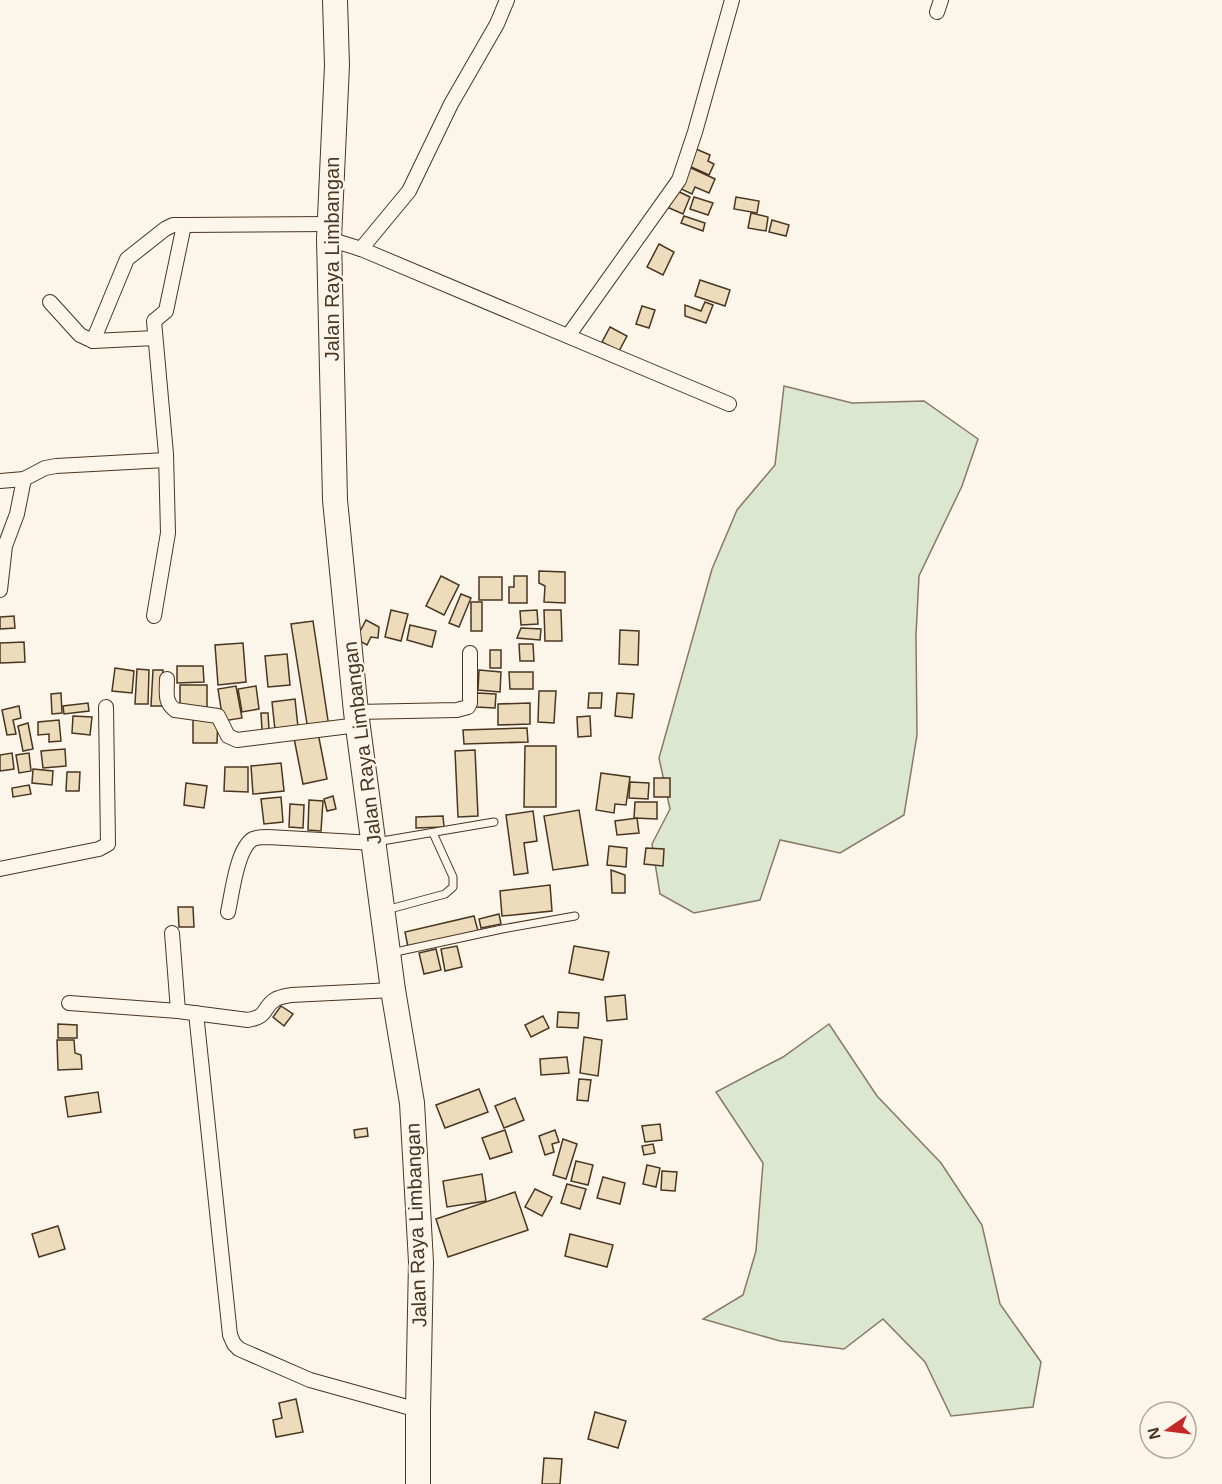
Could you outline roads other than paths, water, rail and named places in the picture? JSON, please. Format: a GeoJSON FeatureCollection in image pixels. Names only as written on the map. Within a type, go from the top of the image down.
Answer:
{"type":"FeatureCollection","features":[{"type":"Feature","properties":{"kind":"highway","name":"Jalan Raya Limbangan"},"geometry":{"type":"LineString","coordinates":[[335,0],[337,65],[329,232],[334,500],[357,718],[393,990],[413,1117],[422,1262],[418,1484]]}},
{"type":"Feature","properties":{"kind":"street"},"geometry":{"type":"LineString","coordinates":[[361,249],[409,191],[450,104],[497,24],[507,0]]}},
{"type":"Feature","properties":{"kind":"street"},"geometry":{"type":"LineString","coordinates":[[568,336],[678,180],[695,132],[732,0]]}},
{"type":"Feature","properties":{"kind":"street"},"geometry":{"type":"LineString","coordinates":[[93,341],[127,259],[173,225],[329,232],[361,249],[729,404]]}},
{"type":"Feature","properties":{"kind":"street"},"geometry":{"type":"LineString","coordinates":[[154,616],[168,533],[166,460],[154,319],[166,311],[184,225]]}},
{"type":"Feature","properties":{"kind":"street"},"geometry":{"type":"LineString","coordinates":[[50,302],[80,335],[93,341],[155,338]]}},
{"type":"Feature","properties":{"kind":"street"},"geometry":{"type":"LineString","coordinates":[[0,481],[24,479],[45,468],[56,466],[166,460]]}},
{"type":"Feature","properties":{"kind":"street"},"geometry":{"type":"LineString","coordinates":[[0,590],[6,540],[17,514],[24,479]]}},
{"type":"Feature","properties":{"kind":"street"},"geometry":{"type":"LineString","coordinates":[[167,679],[166,697],[171,707],[175,710],[218,716],[228,736],[237,740],[357,718],[457,710],[468,707],[470,703],[470,653]]}},
{"type":"Feature","properties":{"kind":"street"},"geometry":{"type":"LineString","coordinates":[[0,869],[99,849],[108,844],[106,706]]}},
{"type":"Feature","properties":{"kind":"street"},"geometry":{"type":"LineString","coordinates":[[228,912],[241,854],[255,838],[374,843]]}},
{"type":"Feature","properties":{"kind":"street"},"geometry":{"type":"LineString","coordinates":[[172,933],[178,1011]]}},
{"type":"Feature","properties":{"kind":"street"},"geometry":{"type":"LineString","coordinates":[[69,1003],[178,1011],[248,1020],[263,1015],[277,998],[291,995],[393,990]]}},
{"type":"Feature","properties":{"kind":"street"},"geometry":{"type":"LineString","coordinates":[[196,1013],[230,1335],[234,1344],[239,1349],[310,1380],[418,1410]]}},
{"type":"Feature","properties":{"kind":"lane"},"geometry":{"type":"LineString","coordinates":[[374,843],[494,822]]}},
{"type":"Feature","properties":{"kind":"lane"},"geometry":{"type":"LineString","coordinates":[[384,911],[445,894],[453,887],[453,877],[433,832]]}},
{"type":"Feature","properties":{"kind":"lane"},"geometry":{"type":"LineString","coordinates":[[389,954],[492,931],[575,916]]}}]}
